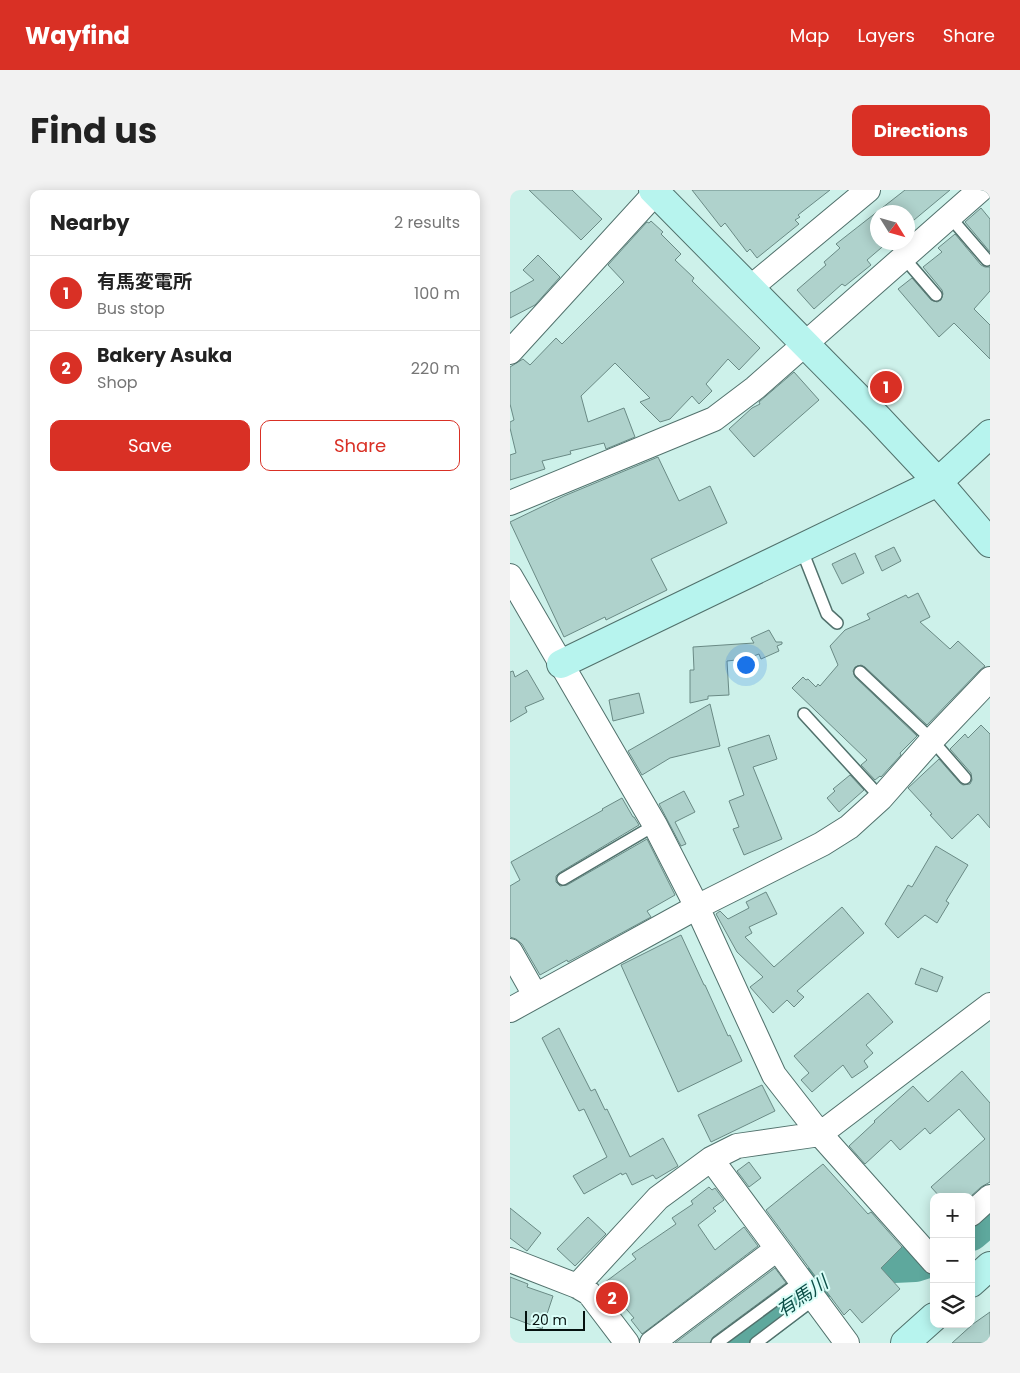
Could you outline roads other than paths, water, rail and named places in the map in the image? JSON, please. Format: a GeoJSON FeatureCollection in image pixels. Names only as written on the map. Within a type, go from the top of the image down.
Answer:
{"type":"FeatureCollection","features":[{"type":"Feature","properties":{"kind":"street"},"geometry":{"type":"LineString","coordinates":[[750,288],[868,190]]}},
{"type":"Feature","properties":{"kind":"street"},"geometry":{"type":"LineString","coordinates":[[510,504],[714,419],[755,388],[980,190]]}},
{"type":"Feature","properties":{"kind":"street"},"geometry":{"type":"LineString","coordinates":[[510,352],[655,191],[805,343],[938,482],[990,543]]}},
{"type":"Feature","properties":{"kind":"street"},"geometry":{"type":"LineString","coordinates":[[561,664],[938,482],[990,434]]}},
{"type":"Feature","properties":{"kind":"street"},"geometry":{"type":"LineString","coordinates":[[510,576],[516,601],[561,664],[655,825],[697,907],[774,1075],[820,1134],[930,1254]]}},
{"type":"Feature","properties":{"kind":"street"},"geometry":{"type":"LineString","coordinates":[[510,1010],[697,907],[822,844],[849,827],[880,798],[990,679]]}},
{"type":"Feature","properties":{"kind":"street"},"geometry":{"type":"LineString","coordinates":[[510,950],[536,995]]}},
{"type":"Feature","properties":{"kind":"street"},"geometry":{"type":"LineString","coordinates":[[577,1286],[658,1198],[712,1159],[737,1146],[820,1134],[990,1005]]}},
{"type":"Feature","properties":{"kind":"street"},"geometry":{"type":"LineString","coordinates":[[712,1159],[847,1343]]}},
{"type":"Feature","properties":{"kind":"street"},"geometry":{"type":"LineString","coordinates":[[975,1210],[990,1197]]}},
{"type":"Feature","properties":{"kind":"street"},"geometry":{"type":"LineString","coordinates":[[652,1343],[777,1249]]}},
{"type":"Feature","properties":{"kind":"street"},"geometry":{"type":"LineString","coordinates":[[510,1260],[577,1286],[589,1293],[628,1343]]}},
{"type":"Feature","properties":{"kind":"street"},"geometry":{"type":"LineString","coordinates":[[975,1279],[990,1266]]}},
{"type":"Feature","properties":{"kind":"street"},"geometry":{"type":"LineString","coordinates":[[905,1343],[930,1321]]}},
{"type":"Feature","properties":{"kind":"lane"},"geometry":{"type":"LineString","coordinates":[[950,217],[987,260]]}},
{"type":"Feature","properties":{"kind":"lane"},"geometry":{"type":"LineString","coordinates":[[904,258],[936,295]]}},
{"type":"Feature","properties":{"kind":"lane"},"geometry":{"type":"LineString","coordinates":[[801,548],[827,614],[837,622]]}},
{"type":"Feature","properties":{"kind":"lane"},"geometry":{"type":"LineString","coordinates":[[860,672],[932,740],[965,778]]}},
{"type":"Feature","properties":{"kind":"lane"},"geometry":{"type":"LineString","coordinates":[[804,714],[880,798]]}},
{"type":"Feature","properties":{"kind":"lane"},"geometry":{"type":"LineString","coordinates":[[564,879],[655,825]]}},
{"type":"Feature","properties":{"kind":"lane"},"geometry":{"type":"LineString","coordinates":[[717,1343],[808,1290]]}},
{"type":"Feature","properties":{"kind":"lane"},"geometry":{"type":"LineString","coordinates":[[756,1343],[808,1290]]}},
{"type":"Feature","properties":{"kind":"waterway","name":"有馬川"},"geometry":{"type":"LineString","coordinates":[[975,1230],[990,1217]]}},
{"type":"Feature","properties":{"kind":"waterway","name":"有馬川"},"geometry":{"type":"LineString","coordinates":[[737,1343],[814,1285],[840,1271],[852,1267],[915,1264],[930,1259]]}},
{"type":"Feature","properties":{"kind":"place","name":"有馬変電所"},"geometry":{"type":"Point","coordinates":[886,387]}},
{"type":"Feature","properties":{"kind":"place","name":"Bakery Asuka"},"geometry":{"type":"Point","coordinates":[612,1298]}}]}
